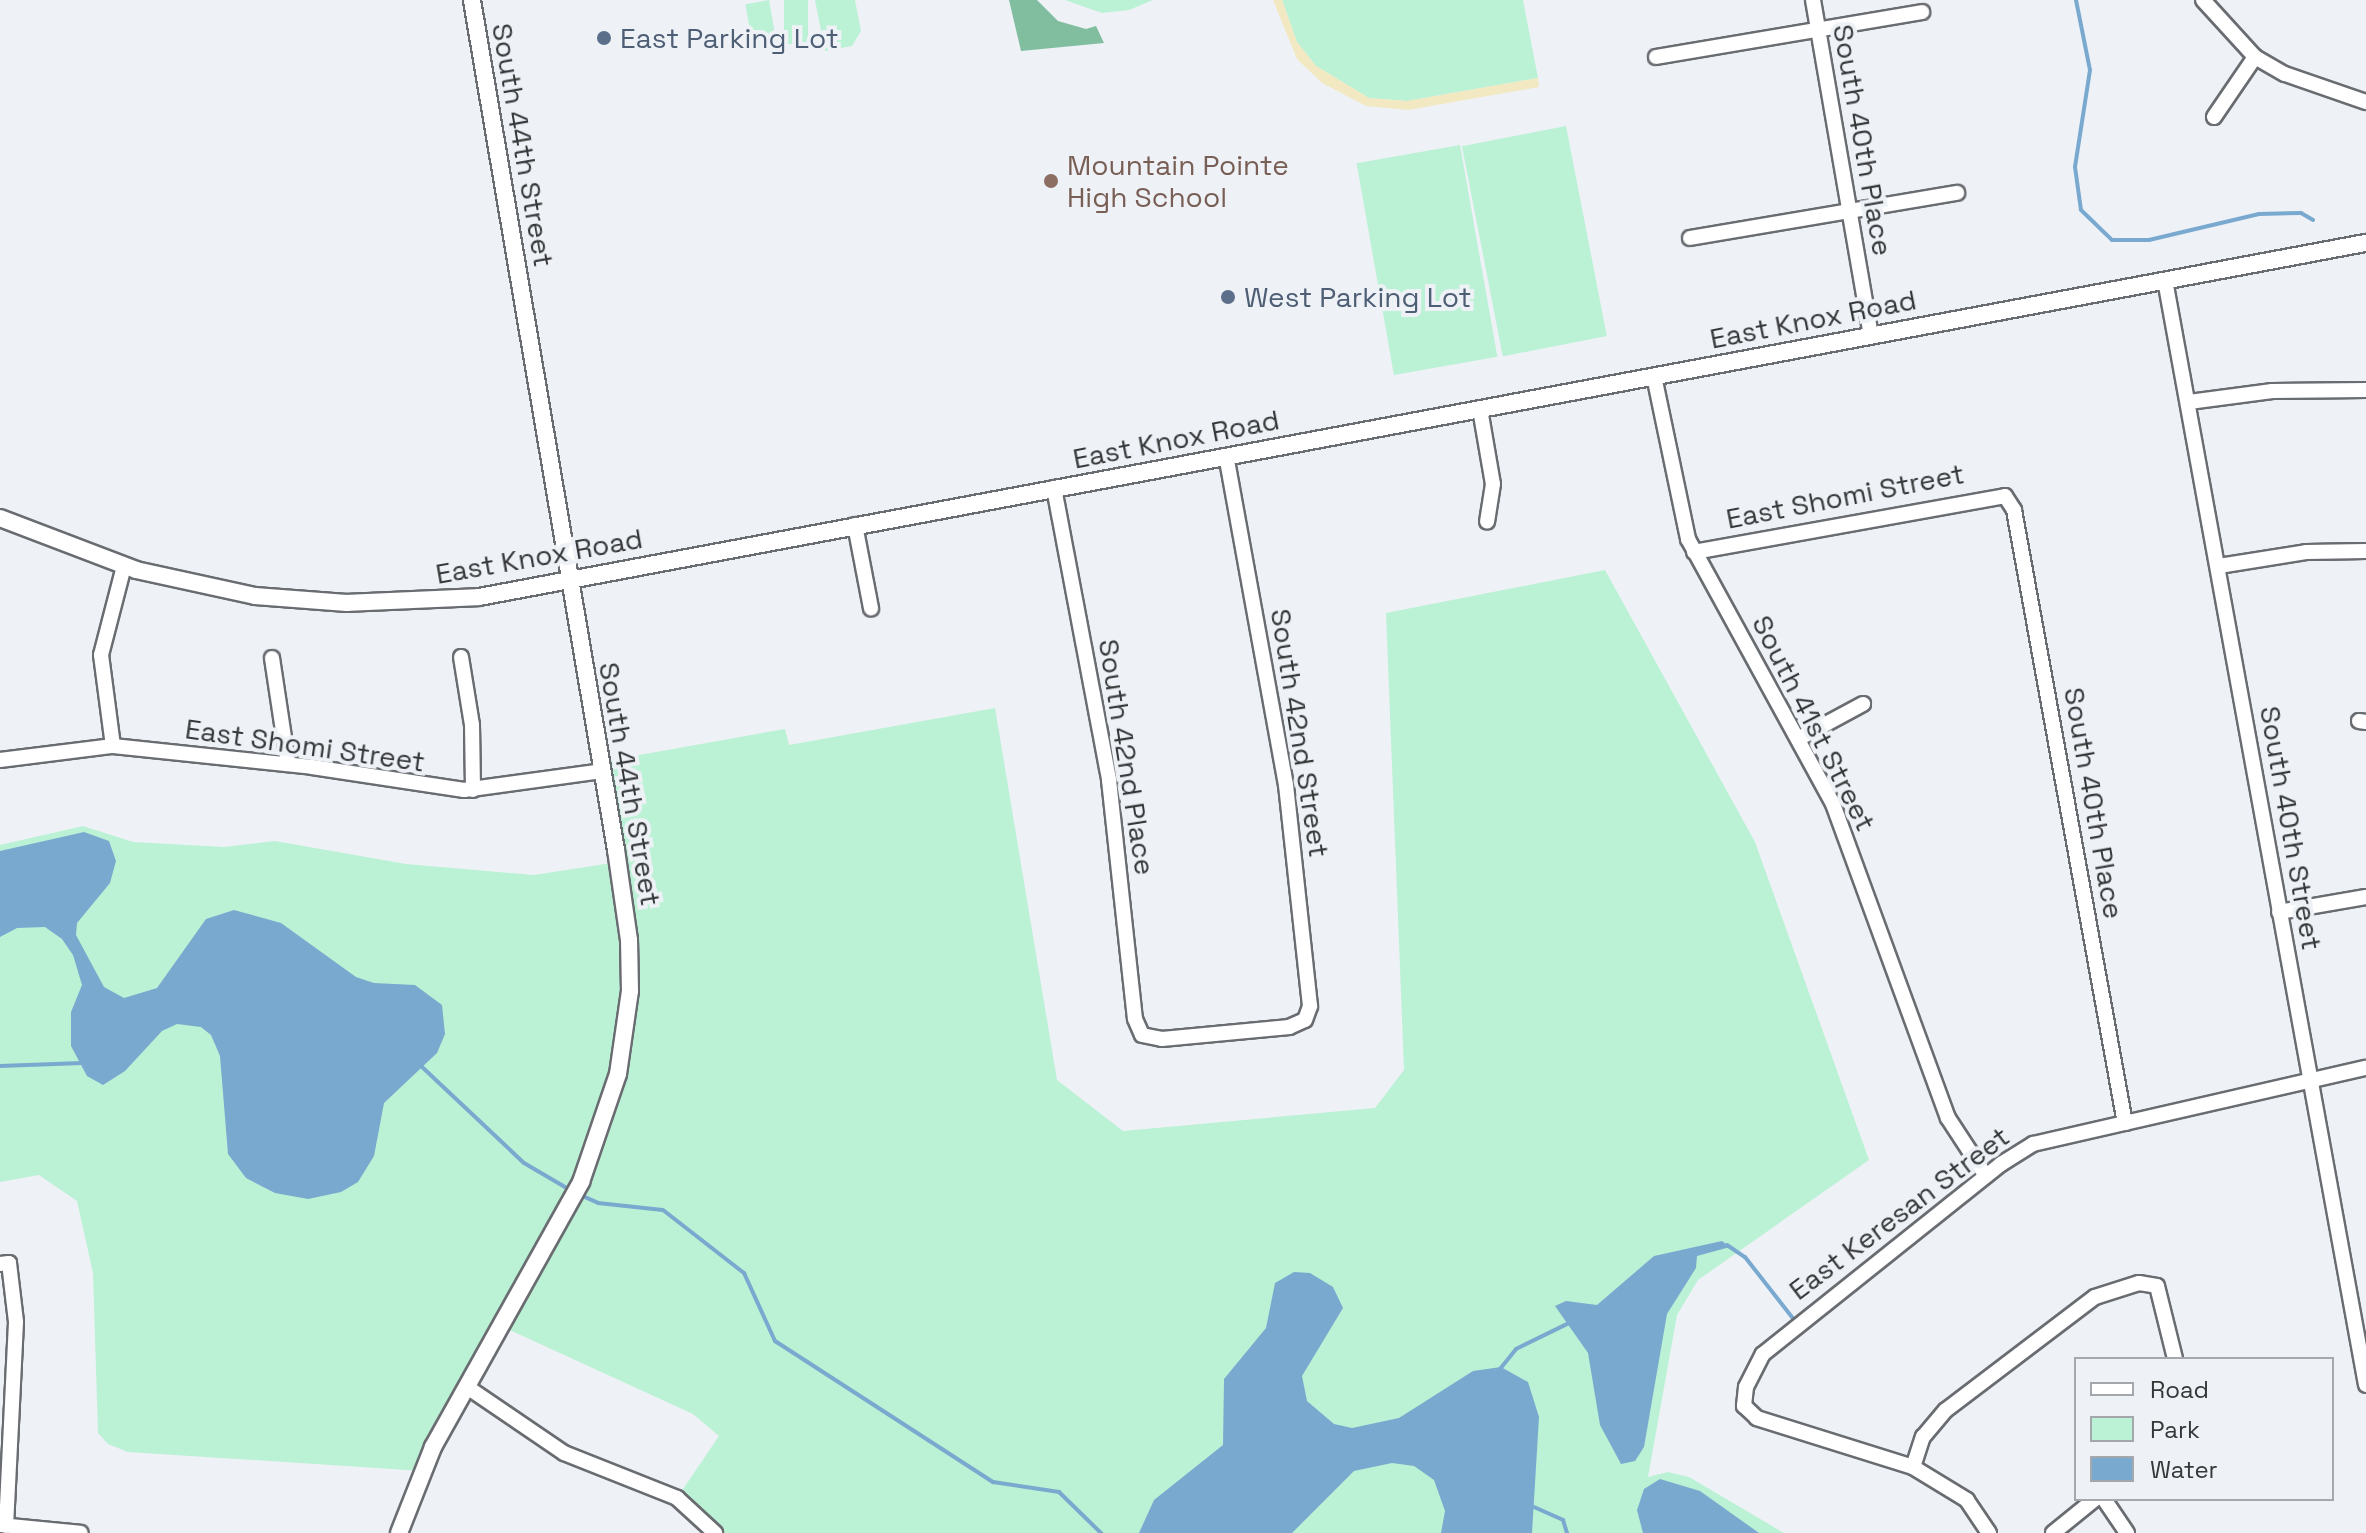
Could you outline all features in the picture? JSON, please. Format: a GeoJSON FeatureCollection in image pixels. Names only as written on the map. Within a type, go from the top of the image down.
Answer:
{"type":"FeatureCollection","features":[{"type":"Feature","properties":{"kind":"street","name":"South 44th Street"},"geometry":{"type":"LineString","coordinates":[[399,1533],[433,1447],[581,1182],[618,1074],[630,991],[629,940],[472,0]]}},
{"type":"Feature","properties":{"kind":"street","name":"South 40th Place"},"geometry":{"type":"LineString","coordinates":[[1813,0],[1871,335]]}},
{"type":"Feature","properties":{"kind":"street"},"geometry":{"type":"LineString","coordinates":[[2203,0],[2255,57],[2285,74],[2366,102]]}},
{"type":"Feature","properties":{"kind":"street"},"geometry":{"type":"LineString","coordinates":[[1656,57],[1818,27],[1922,12]]}},
{"type":"Feature","properties":{"kind":"street"},"geometry":{"type":"LineString","coordinates":[[2214,117],[2255,57]]}},
{"type":"Feature","properties":{"kind":"street"},"geometry":{"type":"LineString","coordinates":[[1690,238],[1957,193]]}},
{"type":"Feature","properties":{"kind":"street","name":"East Knox Road"},"geometry":{"type":"LineString","coordinates":[[0,518],[124,566],[255,596],[347,603],[443,601],[570,580],[2366,243]]}},
{"type":"Feature","properties":{"kind":"street","name":"South 40th Street"},"geometry":{"type":"LineString","coordinates":[[2165,280],[2366,1385]]}},
{"type":"Feature","properties":{"kind":"street","name":"South 41st Street"},"geometry":{"type":"LineString","coordinates":[[1654,376],[1680,510],[1694,552],[1837,812],[1948,1118],[1986,1176]]}},
{"type":"Feature","properties":{"kind":"street"},"geometry":{"type":"LineString","coordinates":[[2189,402],[2272,391],[2366,390]]}},
{"type":"Feature","properties":{"kind":"street"},"geometry":{"type":"LineString","coordinates":[[1480,409],[1493,484],[1487,522]]}},
{"type":"Feature","properties":{"kind":"street","name":"South 42nd Street"},"geometry":{"type":"LineString","coordinates":[[1142,1035],[1162,1039],[1289,1027],[1305,1020],[1310,1006],[1286,785],[1226,456]]}},
{"type":"Feature","properties":{"kind":"street","name":"South 42nd Place"},"geometry":{"type":"LineString","coordinates":[[1054,488],[1109,780],[1135,1019],[1142,1035]]}},
{"type":"Feature","properties":{"kind":"street","name":"South 40th Place"},"geometry":{"type":"LineString","coordinates":[[2005,496],[2014,510],[2125,1123]]}},
{"type":"Feature","properties":{"kind":"street","name":"East Shomi Street"},"geometry":{"type":"LineString","coordinates":[[1694,552],[2005,496]]}},
{"type":"Feature","properties":{"kind":"street"},"geometry":{"type":"LineString","coordinates":[[855,525],[871,608]]}},
{"type":"Feature","properties":{"kind":"street"},"geometry":{"type":"LineString","coordinates":[[2219,566],[2306,552],[2366,551]]}},
{"type":"Feature","properties":{"kind":"street"},"geometry":{"type":"LineString","coordinates":[[113,746],[101,655],[124,566]]}},
{"type":"Feature","properties":{"kind":"street"},"geometry":{"type":"LineString","coordinates":[[461,657],[472,725],[473,790]]}},
{"type":"Feature","properties":{"kind":"street"},"geometry":{"type":"LineString","coordinates":[[272,658],[288,764]]}},
{"type":"Feature","properties":{"kind":"street"},"geometry":{"type":"LineString","coordinates":[[1798,739],[1863,704]]}},
{"type":"Feature","properties":{"kind":"street","name":"East Shomi Street"},"geometry":{"type":"LineString","coordinates":[[0,760],[113,746],[288,764],[473,790],[602,771]]}},
{"type":"Feature","properties":{"kind":"street"},"geometry":{"type":"LineString","coordinates":[[2279,912],[2366,897]]}},
{"type":"Feature","properties":{"kind":"street","name":"East Keresan Street"},"geometry":{"type":"LineString","coordinates":[[1913,1467],[1757,1418],[1744,1406],[1750,1376],[1772,1344],[1986,1176],[2052,1137],[2190,1112],[2310,1078],[2366,1068]]}},
{"type":"Feature","properties":{"kind":"street"},"geometry":{"type":"LineString","coordinates":[[4,1264],[17,1338],[3,1526],[81,1533]]}},
{"type":"Feature","properties":{"kind":"street"},"geometry":{"type":"LineString","coordinates":[[1989,1533],[1967,1500],[1913,1467],[1931,1424],[2095,1297],[2139,1283],[2157,1286],[2175,1357]]}},
{"type":"Feature","properties":{"kind":"street"},"geometry":{"type":"LineString","coordinates":[[467,1387],[564,1453],[677,1498],[715,1533]]}},
{"type":"Feature","properties":{"kind":"street"},"geometry":{"type":"LineString","coordinates":[[2053,1533],[2093,1501]]}},
{"type":"Feature","properties":{"kind":"street"},"geometry":{"type":"LineString","coordinates":[[2105,1501],[2127,1533]]}},
{"type":"Feature","properties":{"kind":"green space"},"geometry":{"type":"Polygon","coordinates":[[[769,0],[777,46],[754,50],[745,4],[769,0]]]}},
{"type":"Feature","properties":{"kind":"green space"},"geometry":{"type":"Polygon","coordinates":[[[784,0],[808,0],[808,44],[784,44],[784,0]]]}},
{"type":"Feature","properties":{"kind":"green space"},"geometry":{"type":"Polygon","coordinates":[[[815,0],[855,0],[861,31],[852,46],[825,51],[815,0]]]}},
{"type":"Feature","properties":{"kind":"green space"},"geometry":{"type":"Polygon","coordinates":[[[1009,0],[1037,0],[1058,21],[1086,29],[1096,26],[1104,43],[1021,51],[1009,0]]]}},
{"type":"Feature","properties":{"kind":"green space"},"geometry":{"type":"Polygon","coordinates":[[[1065,0],[1153,0],[1129,10],[1102,13],[1065,0]]]}},
{"type":"Feature","properties":{"kind":"green space"},"geometry":{"type":"Polygon","coordinates":[[[1282,0],[1523,0],[1538,78],[1407,101],[1369,98],[1316,66],[1297,42],[1282,0]]]}},
{"type":"Feature","properties":{"kind":"green space"},"geometry":{"type":"Polygon","coordinates":[[[1566,126],[1607,336],[1503,356],[1462,146],[1566,126]]]}},
{"type":"Feature","properties":{"kind":"green space"},"geometry":{"type":"Polygon","coordinates":[[[1460,145],[1497,357],[1394,375],[1357,163],[1460,145]]]}},
{"type":"Feature","properties":{"kind":"green space"},"geometry":{"type":"Polygon","coordinates":[[[1605,570],[1755,842],[1869,1160],[1698,1280],[1677,1315],[1648,1477],[1668,1472],[1689,1477],[1784,1533],[715,1533],[677,1498],[719,1436],[693,1414],[501,1326],[423,1471],[128,1452],[108,1444],[98,1433],[93,1273],[77,1201],[39,1175],[0,1182],[0,845],[83,826],[133,842],[224,847],[275,841],[406,864],[534,875],[618,862],[600,762],[785,729],[789,745],[995,708],[1057,1080],[1123,1131],[1375,1108],[1404,1070],[1386,613],[1605,570]]]}},
{"type":"Feature","properties":{"kind":"sand"},"geometry":{"type":"Polygon","coordinates":[[[1273,0],[1282,0],[1297,42],[1316,66],[1369,98],[1407,101],[1538,78],[1539,87],[1408,110],[1366,106],[1322,83],[1297,59],[1273,0]]]}},
{"type":"Feature","properties":{"kind":"water"},"geometry":{"type":"Polygon","coordinates":[[[84,832],[109,841],[116,861],[110,883],[77,923],[76,935],[104,987],[124,998],[157,988],[206,919],[234,910],[281,923],[356,977],[374,983],[415,985],[442,1005],[445,1034],[437,1053],[384,1103],[374,1156],[358,1182],[341,1192],[308,1199],[275,1193],[246,1178],[228,1154],[220,1056],[211,1035],[201,1027],[177,1024],[162,1031],[125,1071],[103,1085],[87,1076],[71,1046],[71,1012],[82,985],[73,955],[62,939],[45,927],[17,928],[0,937],[0,851],[84,832]]]}},
{"type":"Feature","properties":{"kind":"water"},"geometry":{"type":"Polygon","coordinates":[[[1722,1241],[1730,1247],[1697,1256],[1696,1268],[1667,1314],[1644,1447],[1635,1461],[1621,1464],[1600,1425],[1588,1353],[1555,1306],[1566,1301],[1597,1305],[1654,1256],[1722,1241]]]}},
{"type":"Feature","properties":{"kind":"water"},"geometry":{"type":"Polygon","coordinates":[[[1294,1272],[1310,1273],[1333,1287],[1343,1308],[1302,1376],[1307,1401],[1334,1424],[1352,1428],[1399,1418],[1473,1371],[1501,1367],[1528,1382],[1539,1417],[1532,1533],[1441,1533],[1445,1511],[1434,1480],[1414,1466],[1392,1463],[1354,1471],[1292,1533],[1139,1533],[1154,1500],[1223,1445],[1224,1379],[1266,1328],[1275,1283],[1294,1272]]]}},
{"type":"Feature","properties":{"kind":"water"},"geometry":{"type":"Polygon","coordinates":[[[1660,1479],[1700,1491],[1759,1533],[1643,1533],[1637,1510],[1644,1489],[1660,1479]]]}},
{"type":"Feature","properties":{"kind":"waterway"},"geometry":{"type":"LineString","coordinates":[[2076,0],[2090,70],[2075,167],[2081,210],[2112,240],[2149,240],[2259,214],[2301,213],[2313,220]]}},
{"type":"Feature","properties":{"kind":"waterway"},"geometry":{"type":"LineString","coordinates":[[0,1066],[82,1063]]}},
{"type":"Feature","properties":{"kind":"waterway"},"geometry":{"type":"LineString","coordinates":[[421,1066],[524,1163],[570,1190]]}},
{"type":"Feature","properties":{"kind":"waterway"},"geometry":{"type":"LineString","coordinates":[[578,1194],[598,1203],[663,1210],[744,1273],[775,1341],[993,1482],[1059,1492],[1101,1533]]}},
{"type":"Feature","properties":{"kind":"waterway"},"geometry":{"type":"LineString","coordinates":[[1727,1245],[1745,1257],[1795,1321]]}},
{"type":"Feature","properties":{"kind":"waterway"},"geometry":{"type":"LineString","coordinates":[[1500,1369],[1516,1349],[1571,1322]]}},
{"type":"Feature","properties":{"kind":"waterway"},"geometry":{"type":"LineString","coordinates":[[1534,1507],[1563,1520],[1567,1533]]}},
{"type":"Feature","properties":{"kind":"place","name":"East Parking Lot"},"geometry":{"type":"Point","coordinates":[604,38]}},
{"type":"Feature","properties":{"kind":"place","name":"Mountain Pointe High School"},"geometry":{"type":"Point","coordinates":[1051,181]}},
{"type":"Feature","properties":{"kind":"place","name":"West Parking Lot"},"geometry":{"type":"Point","coordinates":[1228,297]}}]}
